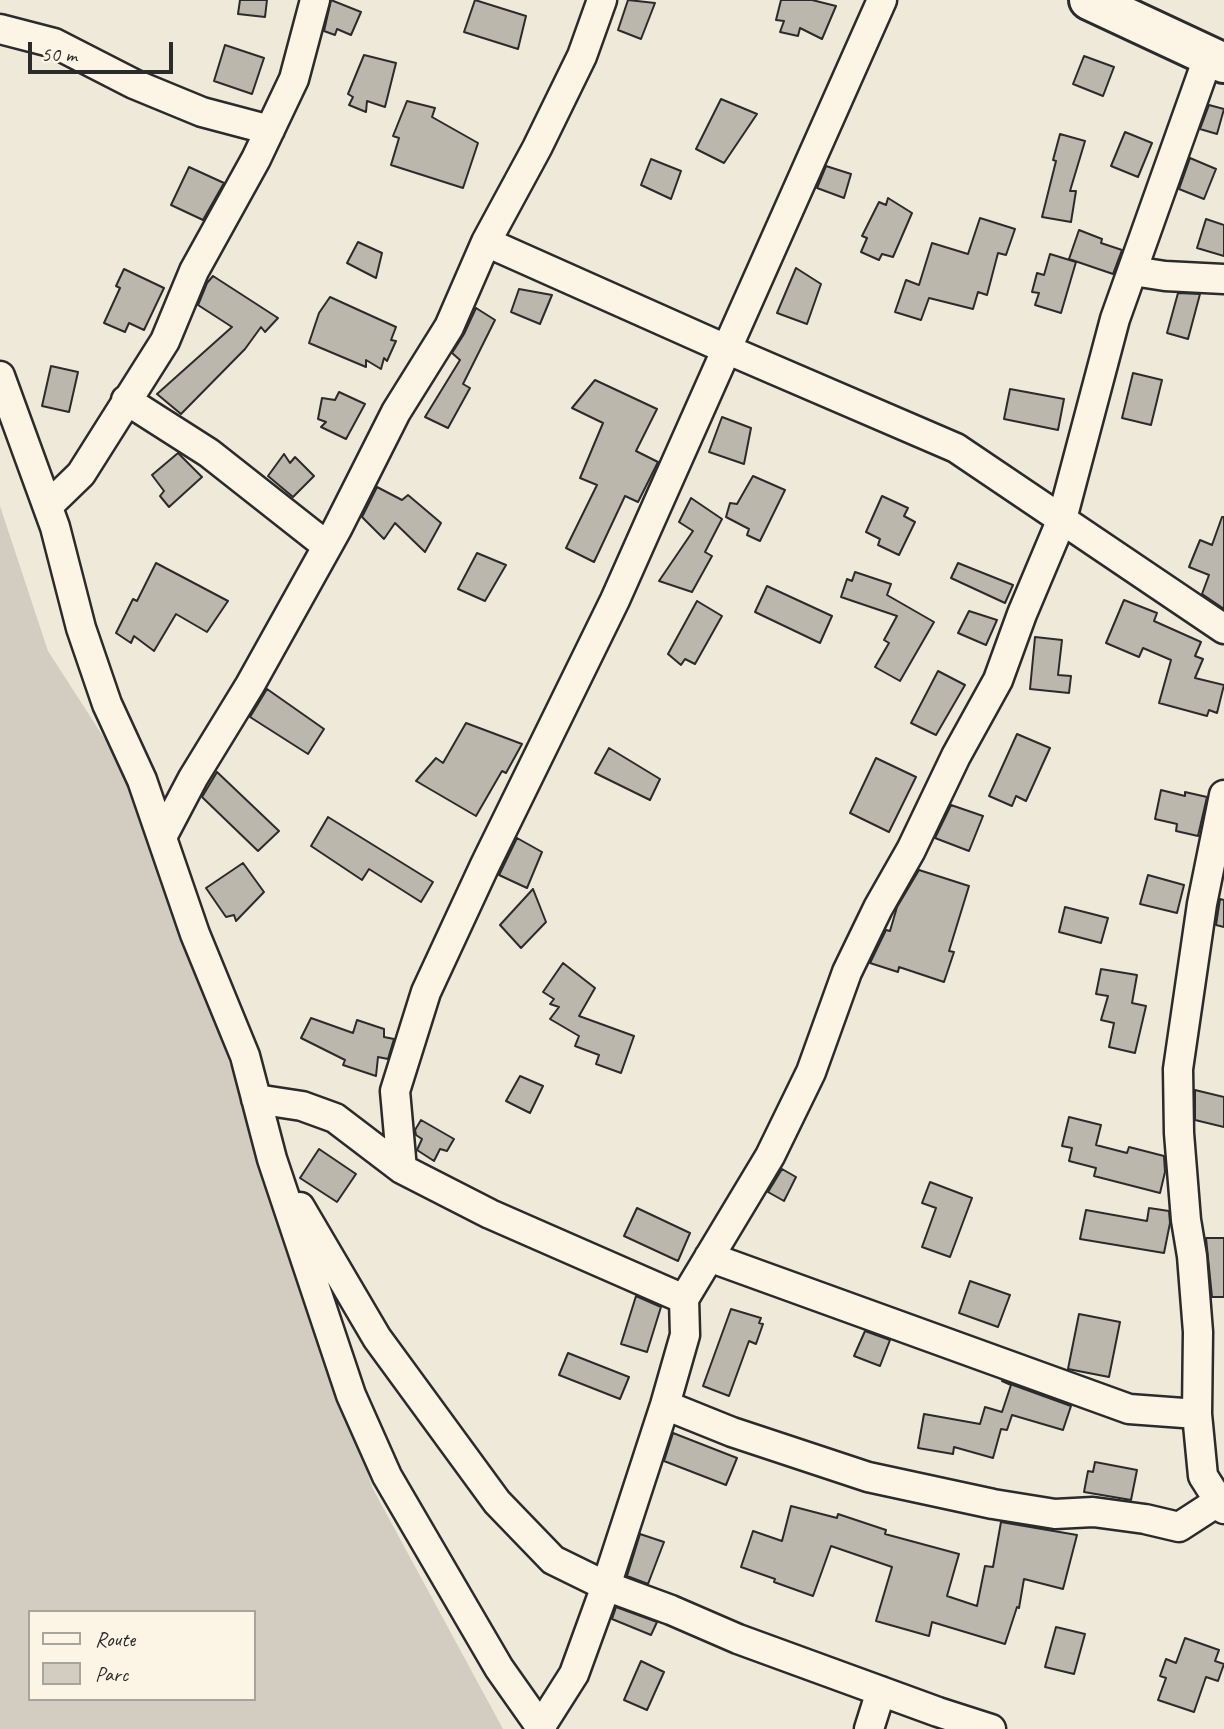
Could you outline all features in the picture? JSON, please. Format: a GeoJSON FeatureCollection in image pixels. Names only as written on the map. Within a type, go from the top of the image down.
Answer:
{"type":"FeatureCollection","features":[{"type":"Feature","properties":{"kind":"highway"},"geometry":{"type":"LineString","coordinates":[[1089,0],[1219,50]]}},
{"type":"Feature","properties":{"kind":"highway"},"geometry":{"type":"LineString","coordinates":[[1151,0],[1219,50]]}},
{"type":"Feature","properties":{"kind":"street"},"geometry":{"type":"LineString","coordinates":[[48,506],[81,474],[165,341],[194,271],[270,130],[294,79],[315,0]]}},
{"type":"Feature","properties":{"kind":"street"},"geometry":{"type":"LineString","coordinates":[[162,837],[193,778],[250,685],[327,546],[396,412],[449,327],[486,242],[537,148],[582,56],[602,0]]}},
{"type":"Feature","properties":{"kind":"street"},"geometry":{"type":"LineString","coordinates":[[402,1169],[395,1091],[426,992],[615,600],[882,0]]}},
{"type":"Feature","properties":{"kind":"street"},"geometry":{"type":"LineString","coordinates":[[0,29],[54,43],[134,83],[202,112],[270,130]]}},
{"type":"Feature","properties":{"kind":"street"},"geometry":{"type":"LineString","coordinates":[[0,376],[48,506],[81,628],[103,691],[142,780],[195,934],[245,1056],[272,1159],[351,1395],[387,1476],[499,1668],[541,1728],[574,1674],[606,1586],[685,1335],[684,1299],[770,1156],[811,1072],[847,972],[878,908],[911,850],[956,756],[998,680],[1062,519],[1115,319],[1219,50]]}},
{"type":"Feature","properties":{"kind":"street"},"geometry":{"type":"LineString","coordinates":[[486,242],[726,349],[956,447],[1224,629]]}},
{"type":"Feature","properties":{"kind":"street"},"geometry":{"type":"LineString","coordinates":[[1133,271],[1165,276],[1224,279]]}},
{"type":"Feature","properties":{"kind":"street"},"geometry":{"type":"LineString","coordinates":[[127,400],[209,453],[327,546]]}},
{"type":"Feature","properties":{"kind":"street"},"geometry":{"type":"LineString","coordinates":[[665,1405],[732,1432],[868,1477],[993,1504],[1055,1514],[1093,1512],[1179,1527],[1221,1505],[1203,1476],[1197,1414],[1198,1332],[1179,1133],[1178,1069],[1202,904],[1224,795]]}},
{"type":"Feature","properties":{"kind":"street"},"geometry":{"type":"LineString","coordinates":[[256,1099],[302,1106],[335,1118],[402,1169],[490,1214],[684,1299]]}},
{"type":"Feature","properties":{"kind":"street"},"geometry":{"type":"LineString","coordinates":[[272,1159],[377,1338],[497,1502],[553,1560],[606,1586],[881,1691],[991,1729]]}},
{"type":"Feature","properties":{"kind":"street"},"geometry":{"type":"LineString","coordinates":[[709,1257],[1129,1409],[1197,1414]]}},
{"type":"Feature","properties":{"kind":"street"},"geometry":{"type":"LineString","coordinates":[[869,1729],[881,1691]]}},
{"type":"Feature","properties":{"kind":"green space"},"geometry":{"type":"Polygon","coordinates":[[[0,506],[48,651],[137,789],[373,1489],[503,1729],[0,1729],[0,506]]]}},
{"type":"Feature","properties":{"kind":"building"},"geometry":{"type":"Polygon","coordinates":[[[240,0],[267,0],[265,17],[238,14],[240,0]]]}},
{"type":"Feature","properties":{"kind":"building"},"geometry":{"type":"Polygon","coordinates":[[[331,0],[361,12],[351,35],[337,29],[335,35],[324,31],[331,0]]]}},
{"type":"Feature","properties":{"kind":"building"},"geometry":{"type":"Polygon","coordinates":[[[475,0],[526,16],[518,49],[464,32],[475,0]]]}},
{"type":"Feature","properties":{"kind":"building"},"geometry":{"type":"Polygon","coordinates":[[[628,0],[655,3],[641,39],[618,30],[628,0]]]}},
{"type":"Feature","properties":{"kind":"building"},"geometry":{"type":"Polygon","coordinates":[[[781,0],[812,0],[836,6],[822,39],[800,28],[798,36],[780,32],[784,21],[776,20],[781,0]]]}},
{"type":"Feature","properties":{"kind":"building"},"geometry":{"type":"Polygon","coordinates":[[[225,45],[264,58],[252,94],[214,81],[225,45]]]}},
{"type":"Feature","properties":{"kind":"building"},"geometry":{"type":"Polygon","coordinates":[[[364,55],[396,63],[385,107],[367,101],[366,112],[349,105],[353,97],[348,94],[364,55]]]}},
{"type":"Feature","properties":{"kind":"building"},"geometry":{"type":"Polygon","coordinates":[[[1084,56],[1114,67],[1103,96],[1073,84],[1084,56]]]}},
{"type":"Feature","properties":{"kind":"building"},"geometry":{"type":"Polygon","coordinates":[[[721,99],[757,114],[724,163],[696,149],[721,99]]]}},
{"type":"Feature","properties":{"kind":"building"},"geometry":{"type":"Polygon","coordinates":[[[407,101],[435,108],[432,117],[478,143],[463,188],[391,165],[399,138],[393,136],[407,101]]]}},
{"type":"Feature","properties":{"kind":"building"},"geometry":{"type":"Polygon","coordinates":[[[1209,105],[1224,109],[1217,134],[1200,129],[1209,105]]]}},
{"type":"Feature","properties":{"kind":"building"},"geometry":{"type":"Polygon","coordinates":[[[1125,132],[1152,143],[1138,177],[1111,166],[1125,132]]]}},
{"type":"Feature","properties":{"kind":"building"},"geometry":{"type":"Polygon","coordinates":[[[1060,134],[1085,141],[1070,191],[1076,191],[1071,222],[1042,217],[1060,134]]]}},
{"type":"Feature","properties":{"kind":"building"},"geometry":{"type":"Polygon","coordinates":[[[1190,158],[1216,169],[1204,199],[1179,189],[1190,158]]]}},
{"type":"Feature","properties":{"kind":"building"},"geometry":{"type":"Polygon","coordinates":[[[651,159],[681,171],[671,199],[641,185],[651,159]]]}},
{"type":"Feature","properties":{"kind":"building"},"geometry":{"type":"Polygon","coordinates":[[[826,166],[851,174],[844,198],[817,188],[826,166]]]}},
{"type":"Feature","properties":{"kind":"building"},"geometry":{"type":"Polygon","coordinates":[[[189,167],[224,183],[203,220],[171,205],[189,167]]]}},
{"type":"Feature","properties":{"kind":"building"},"geometry":{"type":"Polygon","coordinates":[[[888,198],[912,213],[893,257],[882,254],[879,260],[861,252],[867,238],[862,236],[879,202],[886,205],[888,198]]]}},
{"type":"Feature","properties":{"kind":"building"},"geometry":{"type":"Polygon","coordinates":[[[980,218],[1015,229],[1006,255],[998,253],[987,295],[978,292],[973,309],[929,298],[921,320],[895,312],[906,280],[919,285],[932,243],[968,254],[980,218]]]}},
{"type":"Feature","properties":{"kind":"building"},"geometry":{"type":"Polygon","coordinates":[[[1206,219],[1224,225],[1224,256],[1197,248],[1206,219]]]}},
{"type":"Feature","properties":{"kind":"building"},"geometry":{"type":"Polygon","coordinates":[[[1079,230],[1102,239],[1101,243],[1122,250],[1113,274],[1069,259],[1079,230]]]}},
{"type":"Feature","properties":{"kind":"building"},"geometry":{"type":"Polygon","coordinates":[[[358,242],[382,253],[376,278],[347,263],[358,242]]]}},
{"type":"Feature","properties":{"kind":"building"},"geometry":{"type":"Polygon","coordinates":[[[1050,254],[1076,262],[1061,313],[1035,305],[1039,293],[1032,292],[1037,273],[1044,275],[1050,254]]]}},
{"type":"Feature","properties":{"kind":"building"},"geometry":{"type":"Polygon","coordinates":[[[796,268],[821,284],[807,324],[777,313],[796,268]]]}},
{"type":"Feature","properties":{"kind":"building"},"geometry":{"type":"Polygon","coordinates":[[[124,269],[164,288],[144,330],[129,323],[125,332],[104,323],[120,288],[116,286],[124,269]]]}},
{"type":"Feature","properties":{"kind":"building"},"geometry":{"type":"Polygon","coordinates":[[[213,276],[278,318],[265,332],[261,327],[245,349],[181,414],[157,394],[232,327],[198,305],[207,283],[213,276]]]}},
{"type":"Feature","properties":{"kind":"building"},"geometry":{"type":"Polygon","coordinates":[[[519,289],[552,295],[540,324],[511,312],[519,289]]]}},
{"type":"Feature","properties":{"kind":"building"},"geometry":{"type":"Polygon","coordinates":[[[1178,293],[1200,294],[1188,339],[1167,333],[1178,293]]]}},
{"type":"Feature","properties":{"kind":"building"},"geometry":{"type":"Polygon","coordinates":[[[330,297],[396,327],[391,340],[396,341],[387,361],[384,358],[381,369],[366,360],[366,367],[309,343],[319,313],[330,297]]]}},
{"type":"Feature","properties":{"kind":"building"},"geometry":{"type":"Polygon","coordinates":[[[476,308],[495,320],[463,384],[470,388],[448,428],[425,417],[460,360],[452,353],[476,308]]]}},
{"type":"Feature","properties":{"kind":"building"},"geometry":{"type":"Polygon","coordinates":[[[51,366],[78,372],[69,412],[42,406],[51,366]]]}},
{"type":"Feature","properties":{"kind":"building"},"geometry":{"type":"Polygon","coordinates":[[[1133,373],[1162,380],[1151,425],[1122,418],[1133,373]]]}},
{"type":"Feature","properties":{"kind":"building"},"geometry":{"type":"Polygon","coordinates":[[[595,380],[657,409],[636,451],[658,462],[638,502],[625,496],[594,562],[566,548],[597,485],[580,478],[603,423],[572,408],[595,380]]]}},
{"type":"Feature","properties":{"kind":"building"},"geometry":{"type":"Polygon","coordinates":[[[1010,389],[1064,399],[1058,430],[1004,419],[1010,389]]]}},
{"type":"Feature","properties":{"kind":"building"},"geometry":{"type":"Polygon","coordinates":[[[339,392],[365,404],[346,439],[321,427],[326,422],[318,419],[322,398],[335,400],[339,392]]]}},
{"type":"Feature","properties":{"kind":"building"},"geometry":{"type":"Polygon","coordinates":[[[722,417],[751,428],[744,464],[709,452],[722,417]]]}},
{"type":"Feature","properties":{"kind":"building"},"geometry":{"type":"Polygon","coordinates":[[[178,453],[202,477],[169,507],[160,496],[164,491],[152,475],[178,453]]]}},
{"type":"Feature","properties":{"kind":"building"},"geometry":{"type":"Polygon","coordinates":[[[284,454],[290,463],[295,457],[314,476],[293,497],[268,476],[284,454]]]}},
{"type":"Feature","properties":{"kind":"building"},"geometry":{"type":"Polygon","coordinates":[[[753,476],[785,490],[760,541],[747,535],[749,529],[726,517],[730,503],[737,504],[753,476]]]}},
{"type":"Feature","properties":{"kind":"building"},"geometry":{"type":"Polygon","coordinates":[[[377,487],[402,500],[408,495],[441,523],[425,552],[395,523],[384,539],[362,517],[377,487]]]}},
{"type":"Feature","properties":{"kind":"building"},"geometry":{"type":"Polygon","coordinates":[[[882,496],[908,508],[904,516],[915,522],[899,555],[878,545],[880,539],[866,532],[882,496]]]}},
{"type":"Feature","properties":{"kind":"building"},"geometry":{"type":"Polygon","coordinates":[[[691,498],[722,519],[705,552],[712,556],[692,592],[659,581],[693,531],[679,522],[691,498]]]}},
{"type":"Feature","properties":{"kind":"building"},"geometry":{"type":"Polygon","coordinates":[[[1222,517],[1224,609],[1202,594],[1209,575],[1189,567],[1200,540],[1212,545],[1222,517]]]}},
{"type":"Feature","properties":{"kind":"building"},"geometry":{"type":"Polygon","coordinates":[[[477,553],[506,565],[485,601],[458,589],[477,553]]]}},
{"type":"Feature","properties":{"kind":"building"},"geometry":{"type":"Polygon","coordinates":[[[156,563],[228,601],[207,632],[176,614],[154,651],[134,636],[131,643],[116,633],[133,599],[137,601],[156,563]]]}},
{"type":"Feature","properties":{"kind":"building"},"geometry":{"type":"Polygon","coordinates":[[[958,563],[1013,585],[1005,603],[951,578],[958,563]]]}},
{"type":"Feature","properties":{"kind":"building"},"geometry":{"type":"Polygon","coordinates":[[[855,572],[891,584],[887,595],[934,622],[900,681],[875,667],[889,643],[884,640],[897,616],[841,597],[847,579],[852,581],[855,572]]]}},
{"type":"Feature","properties":{"kind":"building"},"geometry":{"type":"Polygon","coordinates":[[[767,586],[832,616],[820,643],[755,612],[767,586]]]}},
{"type":"Feature","properties":{"kind":"building"},"geometry":{"type":"Polygon","coordinates":[[[1124,600],[1157,613],[1154,621],[1201,642],[1195,656],[1203,659],[1195,678],[1224,685],[1217,713],[1209,710],[1207,716],[1159,703],[1171,660],[1143,648],[1139,657],[1106,643],[1124,600]]]}},
{"type":"Feature","properties":{"kind":"building"},"geometry":{"type":"Polygon","coordinates":[[[697,601],[722,616],[695,664],[685,659],[681,665],[668,654],[697,601]]]}},
{"type":"Feature","properties":{"kind":"building"},"geometry":{"type":"Polygon","coordinates":[[[969,611],[997,620],[986,645],[958,633],[969,611]]]}},
{"type":"Feature","properties":{"kind":"building"},"geometry":{"type":"Polygon","coordinates":[[[1035,637],[1062,640],[1058,675],[1071,676],[1069,693],[1030,689],[1035,637]]]}},
{"type":"Feature","properties":{"kind":"building"},"geometry":{"type":"Polygon","coordinates":[[[938,671],[965,685],[936,735],[911,723],[938,671]]]}},
{"type":"Feature","properties":{"kind":"building"},"geometry":{"type":"Polygon","coordinates":[[[267,689],[324,729],[308,754],[250,717],[267,689]]]}},
{"type":"Feature","properties":{"kind":"building"},"geometry":{"type":"Polygon","coordinates":[[[466,723],[522,744],[506,773],[502,771],[476,816],[416,781],[436,758],[443,763],[466,723]]]}},
{"type":"Feature","properties":{"kind":"building"},"geometry":{"type":"Polygon","coordinates":[[[1017,734],[1050,748],[1026,801],[1016,796],[1012,806],[989,796],[1017,734]]]}},
{"type":"Feature","properties":{"kind":"building"},"geometry":{"type":"Polygon","coordinates":[[[609,748],[660,779],[650,800],[595,773],[609,748]]]}},
{"type":"Feature","properties":{"kind":"building"},"geometry":{"type":"Polygon","coordinates":[[[876,758],[916,777],[889,832],[850,813],[876,758]]]}},
{"type":"Feature","properties":{"kind":"building"},"geometry":{"type":"Polygon","coordinates":[[[217,772],[279,831],[258,851],[202,797],[217,772]]]}},
{"type":"Feature","properties":{"kind":"building"},"geometry":{"type":"Polygon","coordinates":[[[1161,790],[1185,796],[1185,792],[1207,797],[1198,836],[1176,831],[1177,824],[1155,819],[1161,790]]]}},
{"type":"Feature","properties":{"kind":"building"},"geometry":{"type":"Polygon","coordinates":[[[951,805],[983,816],[969,851],[935,838],[951,805]]]}},
{"type":"Feature","properties":{"kind":"building"},"geometry":{"type":"Polygon","coordinates":[[[328,817],[433,882],[421,902],[369,869],[362,880],[311,846],[328,817]]]}},
{"type":"Feature","properties":{"kind":"building"},"geometry":{"type":"Polygon","coordinates":[[[517,838],[542,852],[527,888],[499,875],[517,838]]]}},
{"type":"Feature","properties":{"kind":"building"},"geometry":{"type":"Polygon","coordinates":[[[243,863],[264,892],[236,921],[234,915],[226,917],[206,888],[243,863]]]}},
{"type":"Feature","properties":{"kind":"building"},"geometry":{"type":"Polygon","coordinates":[[[919,870],[969,886],[949,951],[954,952],[944,982],[899,967],[898,972],[870,963],[886,930],[890,931],[897,907],[919,870]]]}},
{"type":"Feature","properties":{"kind":"building"},"geometry":{"type":"Polygon","coordinates":[[[1148,875],[1184,885],[1177,913],[1140,904],[1148,875]]]}},
{"type":"Feature","properties":{"kind":"building"},"geometry":{"type":"Polygon","coordinates":[[[533,889],[546,922],[521,948],[500,925],[533,889]]]}},
{"type":"Feature","properties":{"kind":"building"},"geometry":{"type":"Polygon","coordinates":[[[1220,899],[1224,900],[1224,927],[1216,925],[1220,899]]]}},
{"type":"Feature","properties":{"kind":"building"},"geometry":{"type":"Polygon","coordinates":[[[1065,907],[1108,918],[1101,943],[1059,932],[1065,907]]]}},
{"type":"Feature","properties":{"kind":"building"},"geometry":{"type":"Polygon","coordinates":[[[563,963],[595,988],[579,1016],[634,1036],[621,1073],[596,1064],[599,1055],[575,1046],[579,1036],[550,1019],[559,1007],[550,1004],[554,999],[543,992],[563,963]]]}},
{"type":"Feature","properties":{"kind":"building"},"geometry":{"type":"Polygon","coordinates":[[[1101,969],[1137,975],[1132,1003],[1146,1006],[1135,1053],[1109,1047],[1114,1023],[1101,1020],[1108,996],[1096,994],[1101,969]]]}},
{"type":"Feature","properties":{"kind":"building"},"geometry":{"type":"Polygon","coordinates":[[[311,1018],[353,1033],[357,1020],[384,1029],[384,1037],[394,1039],[388,1059],[378,1057],[376,1076],[343,1065],[345,1060],[301,1038],[311,1018]]]}},
{"type":"Feature","properties":{"kind":"building"},"geometry":{"type":"Polygon","coordinates":[[[520,1076],[543,1086],[530,1113],[506,1101],[520,1076]]]}},
{"type":"Feature","properties":{"kind":"building"},"geometry":{"type":"Polygon","coordinates":[[[1195,1090],[1224,1097],[1224,1127],[1195,1120],[1195,1090]]]}},
{"type":"Feature","properties":{"kind":"building"},"geometry":{"type":"Polygon","coordinates":[[[1069,1117],[1101,1125],[1096,1145],[1127,1153],[1129,1147],[1164,1156],[1165,1172],[1160,1193],[1094,1176],[1096,1168],[1069,1161],[1072,1148],[1062,1146],[1069,1117]]]}},
{"type":"Feature","properties":{"kind":"building"},"geometry":{"type":"Polygon","coordinates":[[[421,1120],[454,1139],[447,1151],[440,1149],[434,1161],[417,1150],[422,1139],[416,1135],[415,1130],[421,1120]]]}},
{"type":"Feature","properties":{"kind":"building"},"geometry":{"type":"Polygon","coordinates":[[[319,1149],[356,1174],[337,1202],[300,1178],[319,1149]]]}},
{"type":"Feature","properties":{"kind":"building"},"geometry":{"type":"Polygon","coordinates":[[[782,1169],[796,1177],[784,1201],[768,1192],[782,1169]]]}},
{"type":"Feature","properties":{"kind":"building"},"geometry":{"type":"Polygon","coordinates":[[[930,1182],[972,1198],[950,1257],[922,1247],[936,1208],[922,1203],[930,1182]]]}},
{"type":"Feature","properties":{"kind":"building"},"geometry":{"type":"Polygon","coordinates":[[[637,1208],[690,1233],[678,1261],[624,1236],[637,1208]]]}},
{"type":"Feature","properties":{"kind":"building"},"geometry":{"type":"Polygon","coordinates":[[[1149,1208],[1169,1211],[1170,1223],[1164,1253],[1080,1239],[1086,1210],[1147,1221],[1149,1208]]]}},
{"type":"Feature","properties":{"kind":"building"},"geometry":{"type":"Polygon","coordinates":[[[1206,1238],[1224,1238],[1224,1297],[1212,1297],[1206,1238]]]}},
{"type":"Feature","properties":{"kind":"building"},"geometry":{"type":"Polygon","coordinates":[[[970,1281],[1010,1295],[998,1327],[959,1313],[970,1281]]]}},
{"type":"Feature","properties":{"kind":"building"},"geometry":{"type":"Polygon","coordinates":[[[636,1296],[661,1307],[647,1352],[621,1344],[636,1296]]]}},
{"type":"Feature","properties":{"kind":"building"},"geometry":{"type":"Polygon","coordinates":[[[731,1309],[761,1318],[759,1323],[763,1324],[756,1344],[749,1341],[729,1396],[703,1386],[731,1309]]]}},
{"type":"Feature","properties":{"kind":"building"},"geometry":{"type":"Polygon","coordinates":[[[1079,1314],[1120,1322],[1109,1377],[1068,1369],[1079,1314]]]}},
{"type":"Feature","properties":{"kind":"building"},"geometry":{"type":"Polygon","coordinates":[[[865,1331],[890,1340],[880,1366],[854,1356],[865,1331]]]}},
{"type":"Feature","properties":{"kind":"building"},"geometry":{"type":"Polygon","coordinates":[[[568,1353],[629,1377],[620,1399],[559,1375],[568,1353]]]}},
{"type":"Feature","properties":{"kind":"building"},"geometry":{"type":"Polygon","coordinates":[[[1002,1381],[1071,1406],[1063,1430],[1012,1415],[1007,1430],[1001,1429],[993,1458],[954,1447],[953,1454],[918,1448],[924,1414],[980,1424],[985,1407],[1002,1412],[1011,1385],[1002,1381]]]}},
{"type":"Feature","properties":{"kind":"building"},"geometry":{"type":"Polygon","coordinates":[[[673,1433],[737,1458],[726,1485],[664,1461],[673,1433]]]}},
{"type":"Feature","properties":{"kind":"building"},"geometry":{"type":"Polygon","coordinates":[[[1095,1462],[1137,1470],[1131,1500],[1084,1492],[1088,1471],[1093,1472],[1095,1462]]]}},
{"type":"Feature","properties":{"kind":"building"},"geometry":{"type":"Polygon","coordinates":[[[791,1506],[837,1518],[838,1514],[886,1530],[885,1534],[959,1554],[947,1596],[977,1606],[985,1566],[993,1567],[1001,1522],[1077,1535],[1063,1589],[1024,1579],[1019,1608],[1017,1607],[1005,1644],[932,1622],[929,1636],[876,1621],[892,1567],[831,1546],[813,1596],[741,1567],[753,1531],[782,1541],[791,1506]]]}},
{"type":"Feature","properties":{"kind":"building"},"geometry":{"type":"Polygon","coordinates":[[[640,1534],[664,1542],[648,1584],[627,1576],[640,1534]]]}},
{"type":"Feature","properties":{"kind":"building"},"geometry":{"type":"Polygon","coordinates":[[[616,1607],[657,1622],[651,1635],[612,1619],[616,1607]]]}},
{"type":"Feature","properties":{"kind":"building"},"geometry":{"type":"Polygon","coordinates":[[[1056,1627],[1085,1634],[1074,1674],[1045,1667],[1056,1627]]]}},
{"type":"Feature","properties":{"kind":"building"},"geometry":{"type":"Polygon","coordinates":[[[1185,1638],[1219,1650],[1215,1661],[1224,1664],[1218,1681],[1206,1677],[1194,1712],[1158,1700],[1166,1678],[1160,1676],[1166,1659],[1176,1663],[1185,1638]]]}},
{"type":"Feature","properties":{"kind":"building"},"geometry":{"type":"Polygon","coordinates":[[[641,1661],[664,1672],[647,1710],[624,1700],[641,1661]]]}}]}
